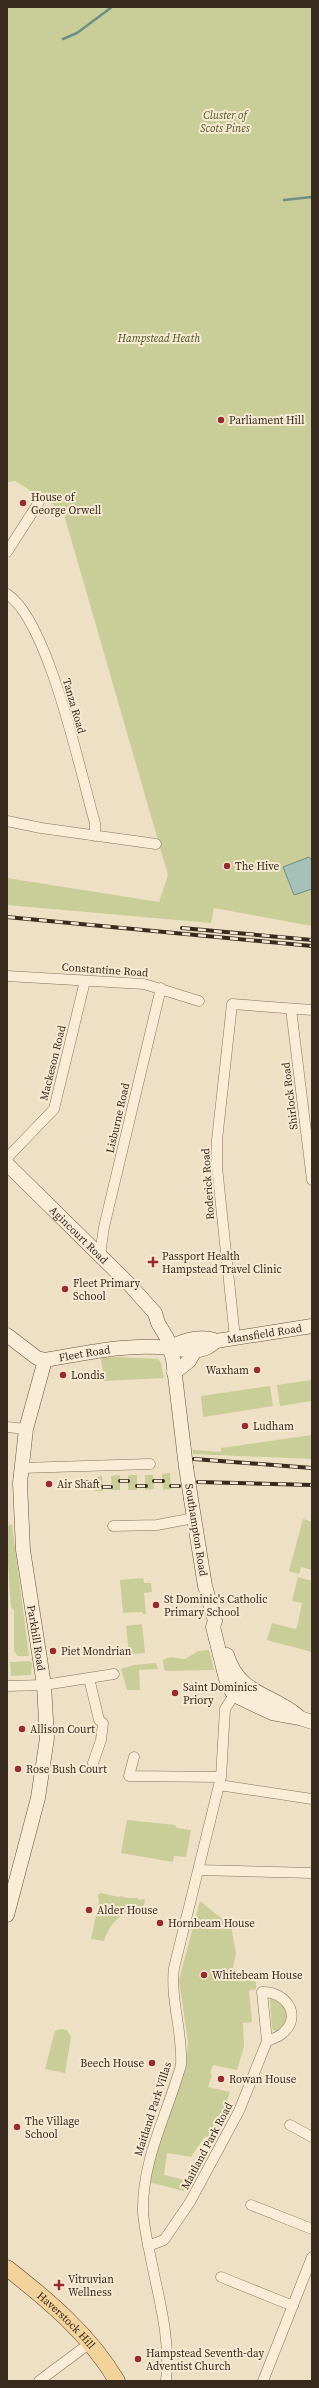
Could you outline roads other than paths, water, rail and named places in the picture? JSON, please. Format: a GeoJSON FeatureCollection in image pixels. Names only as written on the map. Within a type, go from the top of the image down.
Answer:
{"type":"FeatureCollection","features":[{"type":"Feature","properties":{"kind":"main road","name":"Agincourt Road"},"geometry":{"type":"LineString","coordinates":[[7,1164],[149,1304],[155,1313],[158,1323],[164,1330],[170,1348]]}},
{"type":"Feature","properties":{"kind":"main road"},"geometry":{"type":"LineString","coordinates":[[154,1348],[158,1323]]}},
{"type":"Feature","properties":{"kind":"main road","name":"Mansfield Road"},"geometry":{"type":"LineString","coordinates":[[170,1348],[185,1341],[208,1338],[216,1341],[312,1326]]}},
{"type":"Feature","properties":{"kind":"main road","name":"Fleet Road"},"geometry":{"type":"LineString","coordinates":[[7,1335],[37,1358],[45,1360],[92,1351],[170,1348]]}},
{"type":"Feature","properties":{"kind":"main road","name":"Mansfield Road"},"geometry":{"type":"LineString","coordinates":[[170,1348],[194,1352],[210,1348],[216,1341]]}},
{"type":"Feature","properties":{"kind":"main road","name":"Southampton Road"},"geometry":{"type":"LineString","coordinates":[[170,1348],[186,1467],[205,1584],[219,1628],[213,1627],[224,1671],[234,1695]]}},
{"type":"Feature","properties":{"kind":"main road"},"geometry":{"type":"LineString","coordinates":[[174,1373],[189,1361],[194,1352]]}},
{"type":"Feature","properties":{"kind":"main road","name":"Parkhill Road"},"geometry":{"type":"LineString","coordinates":[[7,1915],[37,1800],[45,1755],[47,1726],[44,1685],[23,1550],[21,1517],[22,1468],[26,1429],[45,1360]]}},
{"type":"Feature","properties":{"kind":"main road"},"geometry":{"type":"LineString","coordinates":[[219,1628],[227,1656],[234,1673],[243,1683],[306,1720]]}},
{"type":"Feature","properties":{"kind":"main road"},"geometry":{"type":"LineString","coordinates":[[234,1695],[272,1713],[306,1720]]}},
{"type":"Feature","properties":{"kind":"main road","name":"Haverstock Hill"},"geometry":{"type":"LineString","coordinates":[[7,2268],[67,2319],[90,2343],[118,2381]]}},
{"type":"Feature","properties":{"kind":"street"},"geometry":{"type":"LineString","coordinates":[[7,552],[39,502]]}},
{"type":"Feature","properties":{"kind":"street","name":"Tanza Road"},"geometry":{"type":"LineString","coordinates":[[7,594],[14,598],[23,610],[49,661],[94,822],[95,836]]}},
{"type":"Feature","properties":{"kind":"street"},"geometry":{"type":"LineString","coordinates":[[7,821],[41,828],[156,844]]}},
{"type":"Feature","properties":{"kind":"street","name":"Constantine Road"},"geometry":{"type":"LineString","coordinates":[[7,976],[144,984],[161,988],[182,998],[199,1001]]}},
{"type":"Feature","properties":{"kind":"street","name":"Mackeson Road"},"geometry":{"type":"LineString","coordinates":[[7,1158],[54,1109],[85,981]]}},
{"type":"Feature","properties":{"kind":"street","name":"Lisburne Road"},"geometry":{"type":"LineString","coordinates":[[100,1255],[104,1228],[161,988]]}},
{"type":"Feature","properties":{"kind":"street","name":"Roderick Road"},"geometry":{"type":"LineString","coordinates":[[234,1338],[217,1167],[217,1140],[232,1004],[291,1009]]}},
{"type":"Feature","properties":{"kind":"street"},"geometry":{"type":"LineString","coordinates":[[291,1009],[312,1010]]}},
{"type":"Feature","properties":{"kind":"street","name":"Shirlock Road"},"geometry":{"type":"LineString","coordinates":[[291,1009],[312,1180]]}},
{"type":"Feature","properties":{"kind":"street"},"geometry":{"type":"LineString","coordinates":[[7,1427],[26,1429]]}},
{"type":"Feature","properties":{"kind":"street"},"geometry":{"type":"LineString","coordinates":[[22,1468],[150,1464]]}},
{"type":"Feature","properties":{"kind":"street"},"geometry":{"type":"LineString","coordinates":[[113,1526],[157,1525],[194,1518]]}},
{"type":"Feature","properties":{"kind":"street"},"geometry":{"type":"LineString","coordinates":[[7,1686],[44,1685],[114,1674]]}},
{"type":"Feature","properties":{"kind":"street"},"geometry":{"type":"LineString","coordinates":[[89,1678],[99,1720],[103,1723],[101,1740],[93,1763]]}},
{"type":"Feature","properties":{"kind":"street"},"geometry":{"type":"LineString","coordinates":[[234,1695],[225,1709],[220,1781],[199,1870],[312,1873]]}},
{"type":"Feature","properties":{"kind":"street"},"geometry":{"type":"LineString","coordinates":[[134,1757],[129,1776],[220,1781],[312,1799]]}},
{"type":"Feature","properties":{"kind":"street","name":"Maitland Park Villas"},"geometry":{"type":"LineString","coordinates":[[166,2381],[167,2360],[165,2327],[148,2246],[143,2212],[146,2175],[150,2155],[181,2065],[182,2052],[173,1974],[199,1870]]}},
{"type":"Feature","properties":{"kind":"street","name":"Maitland Park Road"},"geometry":{"type":"LineString","coordinates":[[148,2246],[164,2240],[205,2177],[239,2111],[267,2041],[262,1992],[275,1992],[287,2002],[291,2014],[290,2022],[283,2033],[267,2041]]}},
{"type":"Feature","properties":{"kind":"street"},"geometry":{"type":"LineString","coordinates":[[290,2125],[312,2137]]}},
{"type":"Feature","properties":{"kind":"street"},"geometry":{"type":"LineString","coordinates":[[251,2205],[312,2229]]}},
{"type":"Feature","properties":{"kind":"street"},"geometry":{"type":"LineString","coordinates":[[263,2381],[312,2260]]}},
{"type":"Feature","properties":{"kind":"street"},"geometry":{"type":"LineString","coordinates":[[221,2277],[293,2306]]}},
{"type":"Feature","properties":{"kind":"street"},"geometry":{"type":"LineString","coordinates":[[39,2381],[90,2343]]}},
{"type":"Feature","properties":{"kind":"water"},"geometry":{"type":"Polygon","coordinates":[[[309,857],[312,860],[312,889],[294,895],[283,867],[309,857]]]}},
{"type":"Feature","properties":{"kind":"waterway"},"geometry":{"type":"LineString","coordinates":[[63,39],[77,33],[112,7]]}},
{"type":"Feature","properties":{"kind":"waterway"},"geometry":{"type":"LineString","coordinates":[[284,200],[312,197]]}},
{"type":"Feature","properties":{"kind":"railway"},"geometry":{"type":"LineString","coordinates":[[7,917],[312,946]]}},
{"type":"Feature","properties":{"kind":"railway"},"geometry":{"type":"LineString","coordinates":[[182,928],[312,940]]}},
{"type":"Feature","properties":{"kind":"railway"},"geometry":{"type":"LineString","coordinates":[[194,1459],[312,1468]]}},
{"type":"Feature","properties":{"kind":"railway"},"geometry":{"type":"LineString","coordinates":[[120,1481],[128,1481]]}},
{"type":"Feature","properties":{"kind":"railway"},"geometry":{"type":"LineString","coordinates":[[154,1481],[163,1481]]}},
{"type":"Feature","properties":{"kind":"railway"},"geometry":{"type":"LineString","coordinates":[[85,1482],[94,1482]]}},
{"type":"Feature","properties":{"kind":"railway"},"geometry":{"type":"LineString","coordinates":[[198,1482],[312,1485]]}},
{"type":"Feature","properties":{"kind":"railway"},"geometry":{"type":"LineString","coordinates":[[137,1486],[146,1486]]}},
{"type":"Feature","properties":{"kind":"railway"},"geometry":{"type":"LineString","coordinates":[[171,1486],[179,1486]]}},
{"type":"Feature","properties":{"kind":"railway"},"geometry":{"type":"LineString","coordinates":[[103,1487],[111,1487]]}},
{"type":"Feature","properties":{"kind":"place","name":"Parliament Hill"},"geometry":{"type":"Point","coordinates":[221,420]}},
{"type":"Feature","properties":{"kind":"place","name":"House of George Orwell"},"geometry":{"type":"Point","coordinates":[23,503]}},
{"type":"Feature","properties":{"kind":"place","name":"The Hive"},"geometry":{"type":"Point","coordinates":[227,866]}},
{"type":"Feature","properties":{"kind":"place","name":"Passport Health Hampstead Travel Clinic"},"geometry":{"type":"Point","coordinates":[153,1262]}},
{"type":"Feature","properties":{"kind":"place","name":"Fleet Primary School"},"geometry":{"type":"Point","coordinates":[65,1289]}},
{"type":"Feature","properties":{"kind":"place","name":"Waxham"},"geometry":{"type":"Point","coordinates":[257,1370]}},
{"type":"Feature","properties":{"kind":"place","name":"Londis"},"geometry":{"type":"Point","coordinates":[63,1375]}},
{"type":"Feature","properties":{"kind":"place","name":"Ludham"},"geometry":{"type":"Point","coordinates":[245,1426]}},
{"type":"Feature","properties":{"kind":"place","name":"Air Shaft"},"geometry":{"type":"Point","coordinates":[49,1484]}},
{"type":"Feature","properties":{"kind":"place","name":"St Dominic's Catholic Primary School"},"geometry":{"type":"Point","coordinates":[156,1605]}},
{"type":"Feature","properties":{"kind":"place","name":"Piet Mondrian"},"geometry":{"type":"Point","coordinates":[53,1651]}},
{"type":"Feature","properties":{"kind":"place","name":"Saint Dominics Priory"},"geometry":{"type":"Point","coordinates":[175,1693]}},
{"type":"Feature","properties":{"kind":"place","name":"Allison Court"},"geometry":{"type":"Point","coordinates":[22,1729]}},
{"type":"Feature","properties":{"kind":"place","name":"Rose Bush Court"},"geometry":{"type":"Point","coordinates":[18,1769]}},
{"type":"Feature","properties":{"kind":"place","name":"Alder House"},"geometry":{"type":"Point","coordinates":[89,1910]}},
{"type":"Feature","properties":{"kind":"place","name":"Hornbeam House"},"geometry":{"type":"Point","coordinates":[160,1923]}},
{"type":"Feature","properties":{"kind":"place","name":"Whitebeam House"},"geometry":{"type":"Point","coordinates":[204,1975]}},
{"type":"Feature","properties":{"kind":"place","name":"Beech House"},"geometry":{"type":"Point","coordinates":[152,2063]}},
{"type":"Feature","properties":{"kind":"place","name":"Rowan House"},"geometry":{"type":"Point","coordinates":[221,2079]}},
{"type":"Feature","properties":{"kind":"place","name":"The Village School"},"geometry":{"type":"Point","coordinates":[17,2127]}},
{"type":"Feature","properties":{"kind":"place","name":"Vitruvian Wellness"},"geometry":{"type":"Point","coordinates":[59,2285]}},
{"type":"Feature","properties":{"kind":"place","name":"Hampstead Seventh-day Adventist Church"},"geometry":{"type":"Point","coordinates":[138,2359]}},
{"type":"Feature","properties":{"kind":"park label","name":"Cluster of Scots Pines"},"geometry":{"type":"Point","coordinates":[225,121]}},
{"type":"Feature","properties":{"kind":"park label","name":"Hampstead Heath"},"geometry":{"type":"Point","coordinates":[159,338]}}]}
